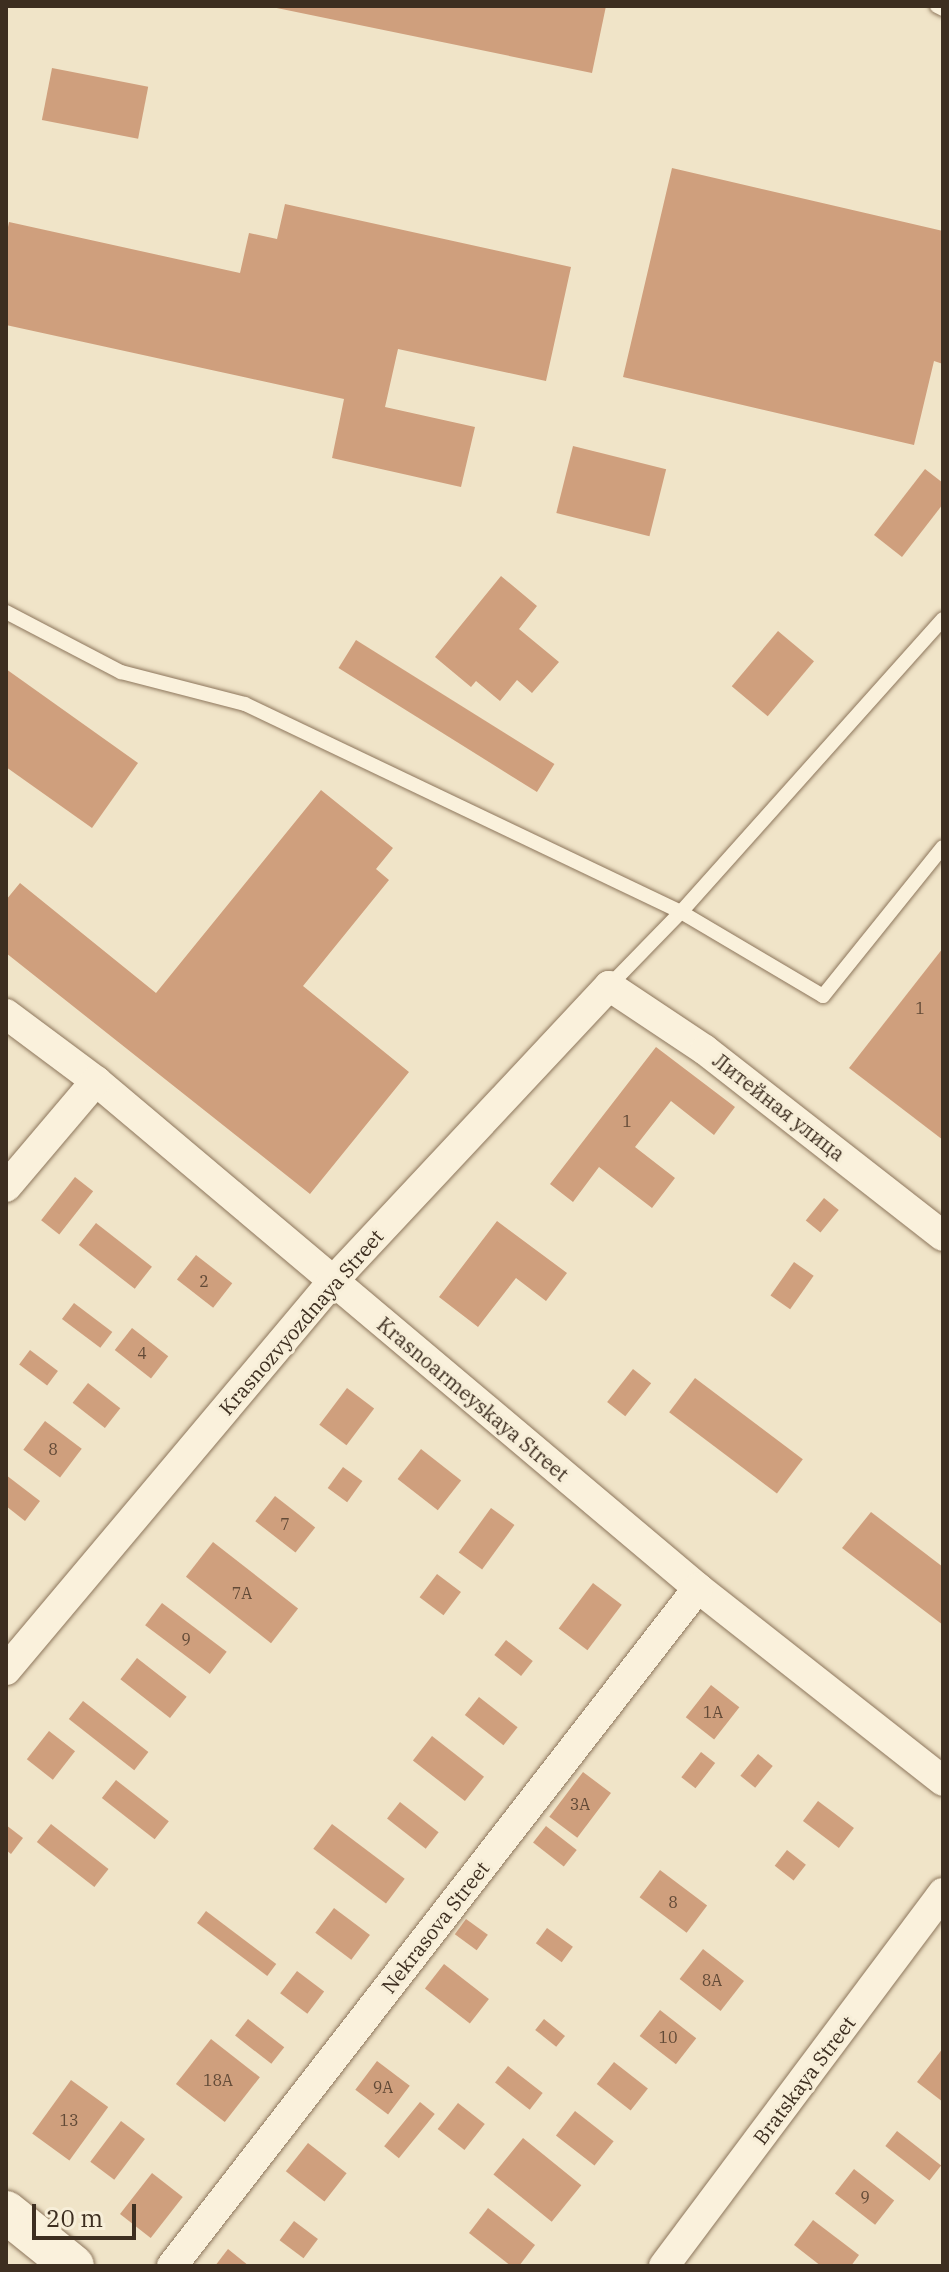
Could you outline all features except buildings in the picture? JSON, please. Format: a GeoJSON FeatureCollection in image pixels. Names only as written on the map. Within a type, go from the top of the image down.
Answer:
{"type":"FeatureCollection","features":[{"type":"Feature","properties":{"kind":"street","name":"Литейная улица"},"geometry":{"type":"LineString","coordinates":[[609,986],[705,1050],[943,1236]]}},
{"type":"Feature","properties":{"kind":"street","name":"Krasnozvyozdnaya Street"},"geometry":{"type":"LineString","coordinates":[[6,1670],[333,1281],[609,986]]}},
{"type":"Feature","properties":{"kind":"street","name":"Krasnoarmeyskaya Street"},"geometry":{"type":"LineString","coordinates":[[6,1014],[96,1081],[698,1588],[943,1781]]}},
{"type":"Feature","properties":{"kind":"street"},"geometry":{"type":"LineString","coordinates":[[6,1187],[96,1081]]}},
{"type":"Feature","properties":{"kind":"street","name":"Nekrasova Street"},"geometry":{"type":"LineString","coordinates":[[172,2266],[698,1588]]}},
{"type":"Feature","properties":{"kind":"street","name":"Bratskaya Street"},"geometry":{"type":"LineString","coordinates":[[664,2266],[943,1893]]}},
{"type":"Feature","properties":{"kind":"street"},"geometry":{"type":"LineString","coordinates":[[6,2212],[57,2261]]}},
{"type":"Feature","properties":{"kind":"lane"},"geometry":{"type":"LineString","coordinates":[[937,6],[943,9]]}},
{"type":"Feature","properties":{"kind":"lane"},"geometry":{"type":"LineString","coordinates":[[6,612],[121,672],[245,704],[681,912],[823,996],[943,847]]}},
{"type":"Feature","properties":{"kind":"lane"},"geometry":{"type":"LineString","coordinates":[[609,986],[681,912],[943,619]]}}]}
